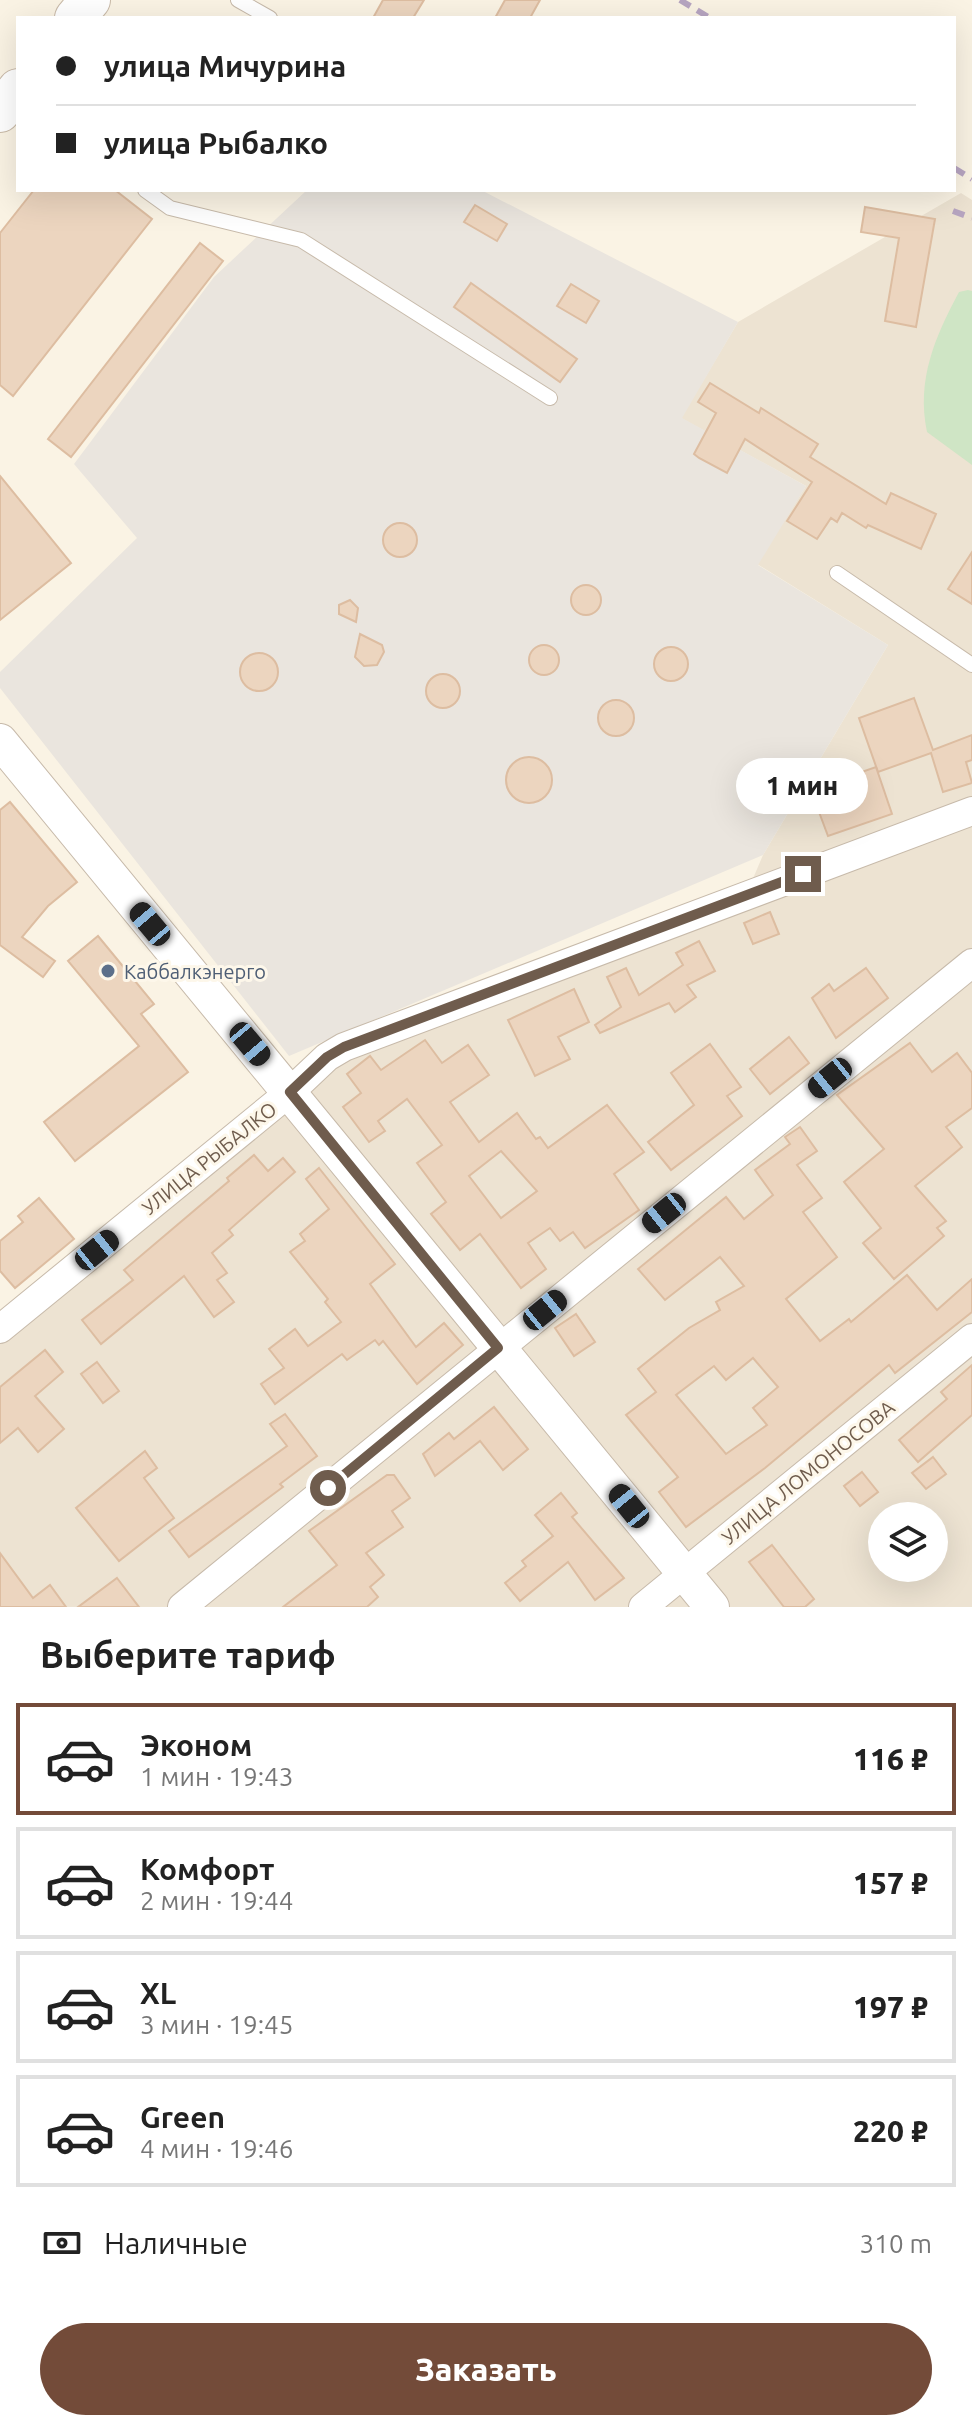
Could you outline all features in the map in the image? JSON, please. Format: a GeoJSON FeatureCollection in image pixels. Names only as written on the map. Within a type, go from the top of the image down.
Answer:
{"type":"FeatureCollection","features":[{"type":"Feature","properties":{"kind":"main road"},"geometry":{"type":"LineString","coordinates":[[77,16],[90,0]]}},
{"type":"Feature","properties":{"kind":"street"},"geometry":{"type":"LineString","coordinates":[[0,741],[712,1607]]}},
{"type":"Feature","properties":{"kind":"street","name":"УЛИЦА РЫБАЛКО"},"geometry":{"type":"LineString","coordinates":[[0,1329],[290,1092],[327,1057],[344,1047],[972,811]]}},
{"type":"Feature","properties":{"kind":"street"},"geometry":{"type":"LineString","coordinates":[[182,1607],[972,963]]}},
{"type":"Feature","properties":{"kind":"street","name":"УЛИЦА ЛОМОНОСОВА"},"geometry":{"type":"LineString","coordinates":[[643,1607],[972,1338]]}},
{"type":"Feature","properties":{"kind":"lane"},"geometry":{"type":"LineString","coordinates":[[238,0],[266,16]]}},
{"type":"Feature","properties":{"kind":"lane"},"geometry":{"type":"LineString","coordinates":[[148,192],[170,208],[301,240],[550,398]]}},
{"type":"Feature","properties":{"kind":"lane"},"geometry":{"type":"LineString","coordinates":[[837,573],[972,665]]}},
{"type":"Feature","properties":{"kind":"shaded area"},"geometry":{"type":"Polygon","coordinates":[[[305,192],[485,192],[738,322],[682,418],[806,486],[758,565],[888,645],[763,855],[289,1056],[0,688],[0,672],[137,538],[74,464],[214,277],[305,192]]]}},
{"type":"Feature","properties":{"kind":"shaded area"},"geometry":{"type":"Polygon","coordinates":[[[961,193],[972,200],[972,1607],[0,1607],[0,1329],[314,1068],[746,895],[763,855],[888,645],[757,564],[806,486],[681,418],[738,322],[961,193]]]}},
{"type":"Feature","properties":{"kind":"green space"},"geometry":{"type":"Polygon","coordinates":[[[972,291],[972,465],[927,432],[924,413],[926,377],[935,342],[959,292],[972,291]]]}},
{"type":"Feature","properties":{"kind":"building"},"geometry":{"type":"Polygon","coordinates":[[[383,0],[424,0],[414,16],[374,16],[383,0]]]}},
{"type":"Feature","properties":{"kind":"building"},"geometry":{"type":"Polygon","coordinates":[[[505,0],[540,0],[531,16],[496,16],[505,0]]]}},
{"type":"Feature","properties":{"kind":"building"},"geometry":{"type":"Polygon","coordinates":[[[32,192],[118,192],[152,219],[13,396],[0,385],[0,233],[32,192]]]}},
{"type":"Feature","properties":{"kind":"building"},"geometry":{"type":"Polygon","coordinates":[[[475,205],[507,224],[497,241],[464,222],[475,205]]]}},
{"type":"Feature","properties":{"kind":"building"},"geometry":{"type":"Polygon","coordinates":[[[865,207],[935,219],[916,327],[885,321],[899,238],[861,232],[865,207]]]}},
{"type":"Feature","properties":{"kind":"building"},"geometry":{"type":"Polygon","coordinates":[[[200,243],[223,261],[71,457],[48,439],[200,243]]]}},
{"type":"Feature","properties":{"kind":"building"},"geometry":{"type":"Polygon","coordinates":[[[471,283],[577,359],[560,382],[454,307],[471,283]]]}},
{"type":"Feature","properties":{"kind":"building"},"geometry":{"type":"Polygon","coordinates":[[[571,284],[599,301],[586,323],[557,306],[571,284]]]}},
{"type":"Feature","properties":{"kind":"building"},"geometry":{"type":"Polygon","coordinates":[[[710,383],[759,413],[761,408],[818,444],[810,457],[886,504],[891,493],[936,514],[921,549],[868,525],[866,528],[842,513],[837,522],[831,518],[817,539],[787,521],[812,482],[745,439],[727,473],[699,458],[694,454],[716,413],[698,402],[710,383]]]}},
{"type":"Feature","properties":{"kind":"building"},"geometry":{"type":"Polygon","coordinates":[[[0,476],[71,563],[0,620],[0,476]]]}},
{"type":"Feature","properties":{"kind":"building"},"geometry":{"type":"Polygon","coordinates":[[[400,523],[412,528],[417,540],[412,552],[400,557],[388,552],[383,540],[388,528],[400,523]]]}},
{"type":"Feature","properties":{"kind":"building"},"geometry":{"type":"Polygon","coordinates":[[[972,552],[972,604],[948,589],[972,552]]]}},
{"type":"Feature","properties":{"kind":"building"},"geometry":{"type":"Polygon","coordinates":[[[586,585],[596,590],[601,600],[596,610],[586,615],[576,610],[571,600],[576,590],[586,585]]]}},
{"type":"Feature","properties":{"kind":"building"},"geometry":{"type":"Polygon","coordinates":[[[350,600],[358,608],[356,622],[339,614],[339,605],[350,600]]]}},
{"type":"Feature","properties":{"kind":"building"},"geometry":{"type":"Polygon","coordinates":[[[360,634],[382,645],[384,652],[377,665],[364,666],[355,657],[360,634]]]}},
{"type":"Feature","properties":{"kind":"building"},"geometry":{"type":"Polygon","coordinates":[[[544,645],[555,649],[559,660],[555,671],[544,675],[533,671],[529,660],[533,649],[544,645]]]}},
{"type":"Feature","properties":{"kind":"building"},"geometry":{"type":"Polygon","coordinates":[[[671,647],[683,652],[688,664],[683,676],[671,681],[659,676],[654,664],[659,652],[671,647]]]}},
{"type":"Feature","properties":{"kind":"building"},"geometry":{"type":"Polygon","coordinates":[[[259,653],[272,659],[278,672],[272,685],[259,691],[246,685],[240,672],[246,659],[259,653]]]}},
{"type":"Feature","properties":{"kind":"building"},"geometry":{"type":"Polygon","coordinates":[[[443,674],[455,679],[460,691],[455,703],[443,708],[431,703],[426,691],[431,679],[443,674]]]}},
{"type":"Feature","properties":{"kind":"building"},"geometry":{"type":"Polygon","coordinates":[[[914,698],[933,750],[972,735],[972,760],[966,762],[972,783],[943,792],[931,753],[878,772],[859,718],[914,698]]]}},
{"type":"Feature","properties":{"kind":"building"},"geometry":{"type":"Polygon","coordinates":[[[616,700],[629,705],[634,718],[629,731],[616,736],[603,731],[598,718],[603,705],[616,700]]]}},
{"type":"Feature","properties":{"kind":"building"},"geometry":{"type":"Polygon","coordinates":[[[529,757],[545,764],[552,780],[545,796],[529,803],[513,796],[506,780],[513,764],[529,757]]]}},
{"type":"Feature","properties":{"kind":"building"},"geometry":{"type":"Polygon","coordinates":[[[876,767],[892,814],[828,836],[819,812],[829,809],[821,786],[876,767]]]}},
{"type":"Feature","properties":{"kind":"building"},"geometry":{"type":"Polygon","coordinates":[[[10,802],[77,882],[48,906],[22,937],[55,961],[43,977],[0,945],[0,810],[10,802]]]}},
{"type":"Feature","properties":{"kind":"building"},"geometry":{"type":"Polygon","coordinates":[[[770,912],[779,934],[753,944],[744,923],[770,912]]]}},
{"type":"Feature","properties":{"kind":"building"},"geometry":{"type":"Polygon","coordinates":[[[98,936],[154,1004],[141,1014],[188,1072],[75,1161],[44,1122],[139,1046],[68,961],[98,936]]]}},
{"type":"Feature","properties":{"kind":"building"},"geometry":{"type":"Polygon","coordinates":[[[699,941],[715,971],[687,985],[696,997],[675,1012],[669,1003],[600,1033],[595,1025],[621,1007],[607,977],[626,968],[639,995],[683,965],[676,953],[699,941]]]}},
{"type":"Feature","properties":{"kind":"building"},"geometry":{"type":"Polygon","coordinates":[[[866,968],[888,998],[836,1038],[812,998],[829,984],[834,991],[866,968]]]}},
{"type":"Feature","properties":{"kind":"building"},"geometry":{"type":"Polygon","coordinates":[[[574,989],[589,1022],[558,1037],[570,1059],[535,1076],[508,1020],[574,989]]]}},
{"type":"Feature","properties":{"kind":"building"},"geometry":{"type":"Polygon","coordinates":[[[789,1037],[809,1063],[770,1094],[750,1069],[789,1037]]]}},
{"type":"Feature","properties":{"kind":"building"},"geometry":{"type":"Polygon","coordinates":[[[425,1040],[442,1063],[468,1045],[489,1075],[450,1102],[479,1142],[517,1113],[536,1139],[540,1137],[548,1148],[607,1105],[644,1152],[614,1174],[639,1210],[585,1248],[573,1232],[560,1241],[550,1228],[528,1243],[546,1269],[521,1288],[480,1234],[460,1250],[431,1214],[446,1202],[417,1163],[442,1145],[407,1099],[378,1121],[385,1131],[369,1142],[343,1107],[361,1093],[347,1074],[370,1056],[381,1070],[425,1040]],[[501,1151],[469,1176],[501,1218],[537,1191],[501,1151]]]}},
{"type":"Feature","properties":{"kind":"building"},"geometry":{"type":"Polygon","coordinates":[[[910,1043],[932,1072],[957,1053],[972,1073],[972,1108],[946,1127],[962,1147],[915,1186],[946,1221],[937,1228],[944,1236],[894,1279],[863,1243],[881,1228],[844,1182],[884,1149],[837,1095],[910,1043]]]}},
{"type":"Feature","properties":{"kind":"building"},"geometry":{"type":"Polygon","coordinates":[[[710,1044],[741,1087],[727,1096],[742,1116],[671,1170],[648,1142],[694,1105],[671,1073],[710,1044]]]}},
{"type":"Feature","properties":{"kind":"building"},"geometry":{"type":"Polygon","coordinates":[[[800,1127],[817,1151],[797,1165],[822,1198],[803,1212],[837,1257],[786,1299],[820,1341],[849,1319],[851,1322],[907,1275],[937,1310],[972,1279],[972,1312],[895,1373],[889,1365],[765,1468],[686,1527],[659,1492],[678,1477],[626,1415],[656,1392],[638,1369],[689,1328],[720,1310],[716,1302],[744,1286],[720,1257],[665,1300],[638,1269],[726,1197],[744,1219],[773,1195],[755,1170],[790,1144],[785,1137],[800,1127]],[[753,1358],[726,1380],[714,1366],[676,1395],[726,1454],[767,1425],[753,1408],[778,1387],[753,1358]]]}},
{"type":"Feature","properties":{"kind":"building"},"geometry":{"type":"Polygon","coordinates":[[[254,1155],[268,1171],[283,1158],[295,1172],[229,1230],[233,1235],[212,1253],[227,1273],[217,1280],[234,1302],[214,1317],[184,1276],[101,1344],[82,1320],[133,1280],[124,1270],[229,1181],[227,1178],[254,1155]]]}},
{"type":"Feature","properties":{"kind":"building"},"geometry":{"type":"Polygon","coordinates":[[[319,1168],[395,1264],[370,1284],[416,1347],[444,1323],[463,1345],[417,1384],[383,1341],[379,1345],[375,1340],[347,1360],[342,1354],[275,1404],[261,1384],[284,1368],[269,1349],[295,1329],[308,1346],[341,1322],[325,1302],[328,1299],[290,1252],[305,1241],[300,1234],[329,1209],[306,1179],[319,1168]]]}},
{"type":"Feature","properties":{"kind":"building"},"geometry":{"type":"Polygon","coordinates":[[[39,1198],[74,1239],[15,1288],[0,1271],[0,1241],[23,1222],[18,1216],[39,1198]]]}},
{"type":"Feature","properties":{"kind":"building"},"geometry":{"type":"Polygon","coordinates":[[[576,1314],[595,1342],[574,1356],[555,1328],[576,1314]]]}},
{"type":"Feature","properties":{"kind":"building"},"geometry":{"type":"Polygon","coordinates":[[[45,1350],[63,1372],[35,1396],[64,1429],[38,1452],[18,1428],[0,1443],[0,1387],[45,1350]]]}},
{"type":"Feature","properties":{"kind":"building"},"geometry":{"type":"Polygon","coordinates":[[[97,1362],[119,1391],[103,1403],[81,1374],[97,1362]]]}},
{"type":"Feature","properties":{"kind":"building"},"geometry":{"type":"Polygon","coordinates":[[[972,1365],[972,1415],[918,1462],[899,1440],[947,1399],[941,1392],[972,1365]]]}},
{"type":"Feature","properties":{"kind":"building"},"geometry":{"type":"Polygon","coordinates":[[[494,1407],[528,1449],[503,1470],[480,1441],[435,1476],[423,1454],[449,1433],[454,1439],[494,1407]]]}},
{"type":"Feature","properties":{"kind":"building"},"geometry":{"type":"Polygon","coordinates":[[[285,1414],[317,1456],[280,1484],[283,1487],[189,1557],[169,1531],[287,1446],[270,1424],[285,1414]]]}},
{"type":"Feature","properties":{"kind":"building"},"geometry":{"type":"Polygon","coordinates":[[[145,1451],[157,1468],[144,1478],[174,1518],[119,1561],[76,1508],[145,1451]]]}},
{"type":"Feature","properties":{"kind":"building"},"geometry":{"type":"Polygon","coordinates":[[[933,1457],[946,1474],[926,1489],[912,1473],[933,1457]]]}},
{"type":"Feature","properties":{"kind":"building"},"geometry":{"type":"Polygon","coordinates":[[[862,1472],[878,1492],[860,1506],[844,1486],[862,1472]]]}},
{"type":"Feature","properties":{"kind":"building"},"geometry":{"type":"Polygon","coordinates":[[[387,1475],[394,1475],[410,1498],[392,1511],[403,1527],[366,1553],[384,1575],[370,1587],[378,1597],[367,1607],[283,1607],[337,1565],[309,1531],[387,1475]]]}},
{"type":"Feature","properties":{"kind":"building"},"geometry":{"type":"Polygon","coordinates":[[[561,1493],[577,1513],[572,1517],[624,1578],[595,1600],[568,1562],[520,1601],[505,1583],[526,1566],[522,1561],[553,1536],[535,1515],[561,1493]]]}},
{"type":"Feature","properties":{"kind":"building"},"geometry":{"type":"Polygon","coordinates":[[[772,1545],[814,1599],[805,1607],[784,1607],[749,1562],[772,1545]]]}},
{"type":"Feature","properties":{"kind":"building"},"geometry":{"type":"Polygon","coordinates":[[[0,1553],[33,1598],[50,1585],[66,1607],[0,1607],[0,1553]]]}},
{"type":"Feature","properties":{"kind":"building"},"geometry":{"type":"Polygon","coordinates":[[[117,1578],[139,1607],[78,1607],[117,1578]]]}},
{"type":"Feature","properties":{"kind":"railway"},"geometry":{"type":"LineString","coordinates":[[680,0],[707,16]]}},
{"type":"Feature","properties":{"kind":"railway"},"geometry":{"type":"LineString","coordinates":[[956,169],[972,179]]}},
{"type":"Feature","properties":{"kind":"railway"},"geometry":{"type":"LineString","coordinates":[[953,211],[972,218]]}},
{"type":"Feature","properties":{"kind":"place","name":"Каббалкэнерго"},"geometry":{"type":"Point","coordinates":[108,971]}},
{"type":"Feature","properties":{"kind":"route"},"geometry":{"type":"LineString","coordinates":[[328,1488],[498,1348],[290,1092],[327,1057],[344,1047],[803,874]]}}]}
